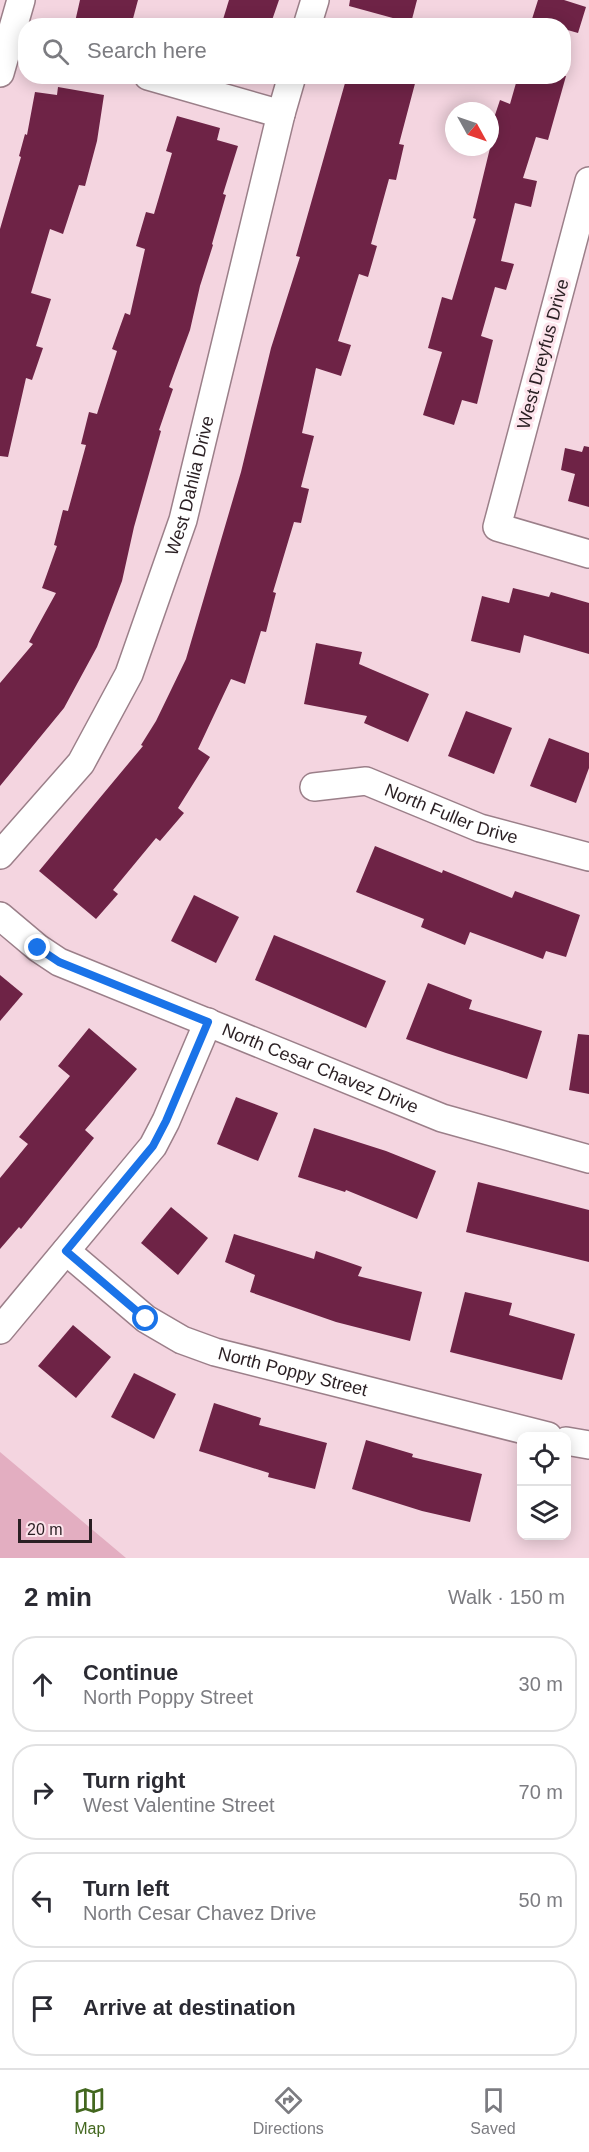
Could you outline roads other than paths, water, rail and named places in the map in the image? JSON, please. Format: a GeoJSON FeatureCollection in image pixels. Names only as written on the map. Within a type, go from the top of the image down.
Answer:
{"type":"FeatureCollection","features":[{"type":"Feature","properties":{"kind":"street"},"geometry":{"type":"LineString","coordinates":[[0,73],[12,39],[21,0]]}},
{"type":"Feature","properties":{"kind":"street"},"geometry":{"type":"LineString","coordinates":[[309,18],[315,0]]}},
{"type":"Feature","properties":{"kind":"street"},"geometry":{"type":"LineString","coordinates":[[175,84],[281,114]]}},
{"type":"Feature","properties":{"kind":"street","name":"West Dahlia Drive"},"geometry":{"type":"LineString","coordinates":[[0,855],[81,763],[129,674],[183,520],[290,84]]}},
{"type":"Feature","properties":{"kind":"street","name":"West Dreyfus Drive"},"geometry":{"type":"LineString","coordinates":[[589,181],[497,527],[589,554]]}},
{"type":"Feature","properties":{"kind":"street","name":"North Fuller Drive"},"geometry":{"type":"LineString","coordinates":[[314,787],[366,781],[480,828],[589,857]]}},
{"type":"Feature","properties":{"kind":"street","name":"North Cesar Chavez Drive"},"geometry":{"type":"LineString","coordinates":[[0,916],[38,948],[59,962],[442,1118],[589,1159]]}},
{"type":"Feature","properties":{"kind":"street"},"geometry":{"type":"LineString","coordinates":[[0,1330],[153,1146],[208,1022]]}},
{"type":"Feature","properties":{"kind":"street","name":"North Poppy Street"},"geometry":{"type":"LineString","coordinates":[[66,1251],[146,1319],[182,1340],[215,1352],[528,1432]]}},
{"type":"Feature","properties":{"kind":"street"},"geometry":{"type":"LineString","coordinates":[[571,1442],[589,1445]]}}]}
